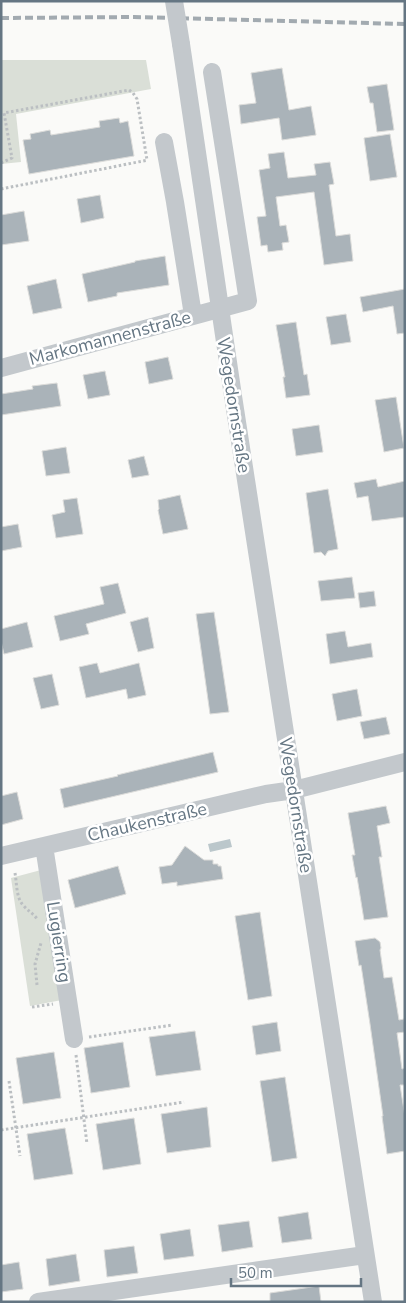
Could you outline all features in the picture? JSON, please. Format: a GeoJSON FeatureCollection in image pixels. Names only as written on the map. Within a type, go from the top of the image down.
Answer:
{"type":"FeatureCollection","features":[{"type":"Feature","properties":{"kind":"street","name":"Wegedornstraße"},"geometry":{"type":"LineString","coordinates":[[174,1],[372,1302]]}},
{"type":"Feature","properties":{"kind":"street"},"geometry":{"type":"LineString","coordinates":[[212,72],[248,301],[220,309]]}},
{"type":"Feature","properties":{"kind":"street"},"geometry":{"type":"LineString","coordinates":[[166,150],[192,315]]}},
{"type":"Feature","properties":{"kind":"street","name":"Markomannenstraße"},"geometry":{"type":"LineString","coordinates":[[1,368],[220,309]]}},
{"type":"Feature","properties":{"kind":"street","name":"Chaukenstraße"},"geometry":{"type":"LineString","coordinates":[[1,856],[266,794],[294,790],[405,762]]}},
{"type":"Feature","properties":{"kind":"street","name":"Lugierring"},"geometry":{"type":"LineString","coordinates":[[44,846],[74,1039]]}},
{"type":"Feature","properties":{"kind":"street"},"geometry":{"type":"LineString","coordinates":[[38,1302],[365,1255]]}},
{"type":"Feature","properties":{"kind":"path"},"geometry":{"type":"LineString","coordinates":[[1,162],[12,158],[3,113],[129,90],[137,99],[147,160]]}},
{"type":"Feature","properties":{"kind":"path"},"geometry":{"type":"LineString","coordinates":[[1,189],[147,160],[166,150]]}},
{"type":"Feature","properties":{"kind":"path"},"geometry":{"type":"LineString","coordinates":[[15,873],[19,897],[23,905],[37,918],[41,927]]}},
{"type":"Feature","properties":{"kind":"path"},"geometry":{"type":"LineString","coordinates":[[37,985],[35,964],[43,936]]}},
{"type":"Feature","properties":{"kind":"path"},"geometry":{"type":"LineString","coordinates":[[88,1144],[74,1039],[173,1025]]}},
{"type":"Feature","properties":{"kind":"path"},"geometry":{"type":"LineString","coordinates":[[9,1081],[20,1156]]}},
{"type":"Feature","properties":{"kind":"path"},"geometry":{"type":"LineString","coordinates":[[1,1130],[184,1102]]}},
{"type":"Feature","properties":{"kind":"shaded area"},"geometry":{"type":"Polygon","coordinates":[[[1,60],[146,60],[151,89],[16,114],[21,162],[1,164],[1,60]]]}},
{"type":"Feature","properties":{"kind":"shaded area"},"geometry":{"type":"Polygon","coordinates":[[[230,839],[232,847],[210,852],[208,844],[230,839]]]}},
{"type":"Feature","properties":{"kind":"shaded area"},"geometry":{"type":"Polygon","coordinates":[[[41,870],[62,1000],[30,1006],[11,878],[41,870]]]}},
{"type":"Feature","properties":{"kind":"building"},"geometry":{"type":"Polygon","coordinates":[[[282,68],[289,110],[311,106],[316,135],[282,140],[279,118],[241,124],[239,105],[256,103],[251,73],[282,68]]]}},
{"type":"Feature","properties":{"kind":"building"},"geometry":{"type":"Polygon","coordinates":[[[387,84],[394,130],[377,132],[373,103],[370,103],[367,87],[387,84]]]}},
{"type":"Feature","properties":{"kind":"building"},"geometry":{"type":"Polygon","coordinates":[[[119,118],[120,123],[128,121],[134,156],[29,174],[23,140],[31,139],[30,134],[50,130],[51,135],[100,127],[99,121],[119,118]]]}},
{"type":"Feature","properties":{"kind":"building"},"geometry":{"type":"Polygon","coordinates":[[[390,134],[397,177],[370,181],[364,138],[390,134]]]}},
{"type":"Feature","properties":{"kind":"building"},"geometry":{"type":"Polygon","coordinates":[[[284,152],[288,178],[316,175],[314,164],[330,162],[334,184],[329,185],[336,236],[350,234],[353,261],[324,265],[314,192],[276,197],[280,226],[286,225],[289,242],[282,243],[283,250],[268,252],[267,245],[261,246],[257,217],[266,216],[259,170],[270,168],[268,154],[284,152]]]}},
{"type":"Feature","properties":{"kind":"building"},"geometry":{"type":"Polygon","coordinates":[[[100,195],[104,218],[81,223],[77,199],[100,195]]]}},
{"type":"Feature","properties":{"kind":"building"},"geometry":{"type":"Polygon","coordinates":[[[24,211],[29,241],[1,245],[1,215],[24,211]]]}},
{"type":"Feature","properties":{"kind":"building"},"geometry":{"type":"Polygon","coordinates":[[[165,256],[169,285],[117,293],[117,296],[88,302],[82,274],[165,256]]]}},
{"type":"Feature","properties":{"kind":"building"},"geometry":{"type":"Polygon","coordinates":[[[56,279],[62,308],[33,314],[27,286],[56,279]]]}},
{"type":"Feature","properties":{"kind":"building"},"geometry":{"type":"Polygon","coordinates":[[[405,289],[405,333],[397,334],[393,306],[363,312],[360,297],[405,289]]]}},
{"type":"Feature","properties":{"kind":"building"},"geometry":{"type":"Polygon","coordinates":[[[346,314],[351,342],[331,345],[326,317],[346,314]]]}},
{"type":"Feature","properties":{"kind":"building"},"geometry":{"type":"Polygon","coordinates":[[[296,322],[304,375],[307,374],[310,395],[286,398],[283,377],[285,377],[276,325],[296,322]]]}},
{"type":"Feature","properties":{"kind":"building"},"geometry":{"type":"Polygon","coordinates":[[[168,357],[173,379],[149,384],[145,362],[168,357]]]}},
{"type":"Feature","properties":{"kind":"building"},"geometry":{"type":"Polygon","coordinates":[[[105,371],[110,395],[88,399],[83,375],[105,371]]]}},
{"type":"Feature","properties":{"kind":"building"},"geometry":{"type":"Polygon","coordinates":[[[57,383],[61,406],[1,415],[1,394],[33,389],[32,386],[57,383]]]}},
{"type":"Feature","properties":{"kind":"building"},"geometry":{"type":"Polygon","coordinates":[[[396,397],[404,448],[384,452],[375,400],[396,397]]]}},
{"type":"Feature","properties":{"kind":"building"},"geometry":{"type":"Polygon","coordinates":[[[319,425],[323,452],[296,456],[292,429],[319,425]]]}},
{"type":"Feature","properties":{"kind":"building"},"geometry":{"type":"Polygon","coordinates":[[[66,447],[70,473],[46,476],[42,451],[66,447]]]}},
{"type":"Feature","properties":{"kind":"building"},"geometry":{"type":"Polygon","coordinates":[[[144,456],[149,475],[132,478],[128,460],[144,456]]]}},
{"type":"Feature","properties":{"kind":"building"},"geometry":{"type":"Polygon","coordinates":[[[376,479],[378,487],[405,481],[405,517],[372,521],[368,496],[357,498],[354,483],[376,479]]]}},
{"type":"Feature","properties":{"kind":"building"},"geometry":{"type":"Polygon","coordinates":[[[328,489],[338,549],[328,551],[325,556],[321,552],[314,553],[306,493],[328,489]]]}},
{"type":"Feature","properties":{"kind":"building"},"geometry":{"type":"Polygon","coordinates":[[[180,495],[188,529],[163,534],[158,500],[180,495]]]}},
{"type":"Feature","properties":{"kind":"building"},"geometry":{"type":"Polygon","coordinates":[[[77,498],[83,534],[56,538],[52,515],[65,512],[63,500],[77,498]]]}},
{"type":"Feature","properties":{"kind":"building"},"geometry":{"type":"Polygon","coordinates":[[[18,524],[22,547],[1,551],[1,527],[18,524]]]}},
{"type":"Feature","properties":{"kind":"building"},"geometry":{"type":"Polygon","coordinates":[[[352,577],[355,598],[321,601],[318,581],[352,577]]]}},
{"type":"Feature","properties":{"kind":"building"},"geometry":{"type":"Polygon","coordinates":[[[118,583],[126,613],[86,624],[89,634],[60,641],[54,616],[104,604],[100,587],[118,583]]]}},
{"type":"Feature","properties":{"kind":"building"},"geometry":{"type":"Polygon","coordinates":[[[374,591],[376,606],[360,608],[358,593],[374,591]]]}},
{"type":"Feature","properties":{"kind":"building"},"geometry":{"type":"Polygon","coordinates":[[[214,612],[229,712],[210,714],[196,614],[214,612]]]}},
{"type":"Feature","properties":{"kind":"building"},"geometry":{"type":"Polygon","coordinates":[[[148,617],[154,648],[138,652],[130,622],[148,617]]]}},
{"type":"Feature","properties":{"kind":"building"},"geometry":{"type":"Polygon","coordinates":[[[27,622],[33,647],[4,654],[1,629],[27,622]]]}},
{"type":"Feature","properties":{"kind":"building"},"geometry":{"type":"Polygon","coordinates":[[[345,631],[348,647],[371,643],[373,657],[330,664],[326,634],[345,631]]]}},
{"type":"Feature","properties":{"kind":"building"},"geometry":{"type":"Polygon","coordinates":[[[97,663],[100,673],[139,663],[146,695],[128,699],[126,689],[86,698],[79,667],[97,663]]]}},
{"type":"Feature","properties":{"kind":"building"},"geometry":{"type":"Polygon","coordinates":[[[52,674],[59,705],[41,709],[33,678],[52,674]]]}},
{"type":"Feature","properties":{"kind":"building"},"geometry":{"type":"Polygon","coordinates":[[[357,689],[362,716],[337,721],[332,694],[357,689]]]}},
{"type":"Feature","properties":{"kind":"building"},"geometry":{"type":"Polygon","coordinates":[[[386,717],[390,734],[364,739],[360,722],[386,717]]]}},
{"type":"Feature","properties":{"kind":"building"},"geometry":{"type":"Polygon","coordinates":[[[213,752],[218,772],[64,808],[60,789],[213,752]]]}},
{"type":"Feature","properties":{"kind":"building"},"geometry":{"type":"Polygon","coordinates":[[[17,792],[23,819],[1,825],[1,796],[17,792]]]}},
{"type":"Feature","properties":{"kind":"building"},"geometry":{"type":"Polygon","coordinates":[[[386,806],[390,823],[377,826],[382,857],[379,857],[388,917],[364,920],[352,855],[355,855],[348,813],[386,806]]]}},
{"type":"Feature","properties":{"kind":"building"},"geometry":{"type":"Polygon","coordinates":[[[185,846],[204,860],[213,860],[213,864],[221,866],[223,879],[177,886],[177,882],[162,884],[159,867],[172,865],[185,846]]]}},
{"type":"Feature","properties":{"kind":"building"},"geometry":{"type":"Polygon","coordinates":[[[118,866],[126,894],[75,908],[68,880],[118,866]]]}},
{"type":"Feature","properties":{"kind":"building"},"geometry":{"type":"Polygon","coordinates":[[[260,912],[272,996],[248,1000],[235,916],[260,912]]]}},
{"type":"Feature","properties":{"kind":"building"},"geometry":{"type":"Polygon","coordinates":[[[375,938],[380,942],[384,978],[392,977],[399,1020],[404,1019],[405,1027],[405,1032],[397,1033],[402,1069],[405,1068],[405,1085],[400,1085],[405,1117],[405,1151],[387,1154],[370,1024],[361,965],[359,966],[355,941],[375,938]]]}},
{"type":"Feature","properties":{"kind":"building"},"geometry":{"type":"Polygon","coordinates":[[[277,1022],[281,1051],[256,1055],[252,1026],[277,1022]]]}},
{"type":"Feature","properties":{"kind":"building"},"geometry":{"type":"Polygon","coordinates":[[[195,1031],[201,1070],[156,1076],[149,1037],[195,1031]]]}},
{"type":"Feature","properties":{"kind":"building"},"geometry":{"type":"Polygon","coordinates":[[[123,1042],[130,1087],[91,1093],[84,1048],[123,1042]]]}},
{"type":"Feature","properties":{"kind":"building"},"geometry":{"type":"Polygon","coordinates":[[[54,1052],[61,1098],[23,1104],[16,1058],[54,1052]]]}},
{"type":"Feature","properties":{"kind":"building"},"geometry":{"type":"Polygon","coordinates":[[[285,1077],[297,1158],[272,1162],[260,1081],[285,1077]]]}},
{"type":"Feature","properties":{"kind":"building"},"geometry":{"type":"Polygon","coordinates":[[[207,1107],[211,1147],[167,1153],[161,1114],[207,1107]]]}},
{"type":"Feature","properties":{"kind":"building"},"geometry":{"type":"Polygon","coordinates":[[[134,1118],[141,1164],[103,1170],[96,1124],[134,1118]]]}},
{"type":"Feature","properties":{"kind":"building"},"geometry":{"type":"Polygon","coordinates":[[[65,1128],[73,1174],[34,1180],[27,1134],[65,1128]]]}},
{"type":"Feature","properties":{"kind":"building"},"geometry":{"type":"Polygon","coordinates":[[[308,1212],[312,1239],[282,1243],[278,1217],[308,1212]]]}},
{"type":"Feature","properties":{"kind":"building"},"geometry":{"type":"Polygon","coordinates":[[[249,1221],[253,1247],[222,1252],[218,1225],[249,1221]]]}},
{"type":"Feature","properties":{"kind":"building"},"geometry":{"type":"Polygon","coordinates":[[[190,1229],[194,1256],[164,1260],[160,1234],[190,1229]]]}},
{"type":"Feature","properties":{"kind":"building"},"geometry":{"type":"Polygon","coordinates":[[[134,1246],[138,1273],[107,1277],[104,1250],[134,1246]]]}},
{"type":"Feature","properties":{"kind":"building"},"geometry":{"type":"Polygon","coordinates":[[[76,1254],[80,1281],[49,1286],[46,1259],[76,1254]]]}},
{"type":"Feature","properties":{"kind":"building"},"geometry":{"type":"Polygon","coordinates":[[[19,1262],[23,1289],[1,1292],[1,1265],[19,1262]]]}},
{"type":"Feature","properties":{"kind":"building"},"geometry":{"type":"Polygon","coordinates":[[[319,1286],[321,1302],[270,1302],[270,1293],[319,1286]]]}},
{"type":"Feature","properties":{"kind":"railway"},"geometry":{"type":"LineString","coordinates":[[1,18],[134,17],[405,24]]}}]}
